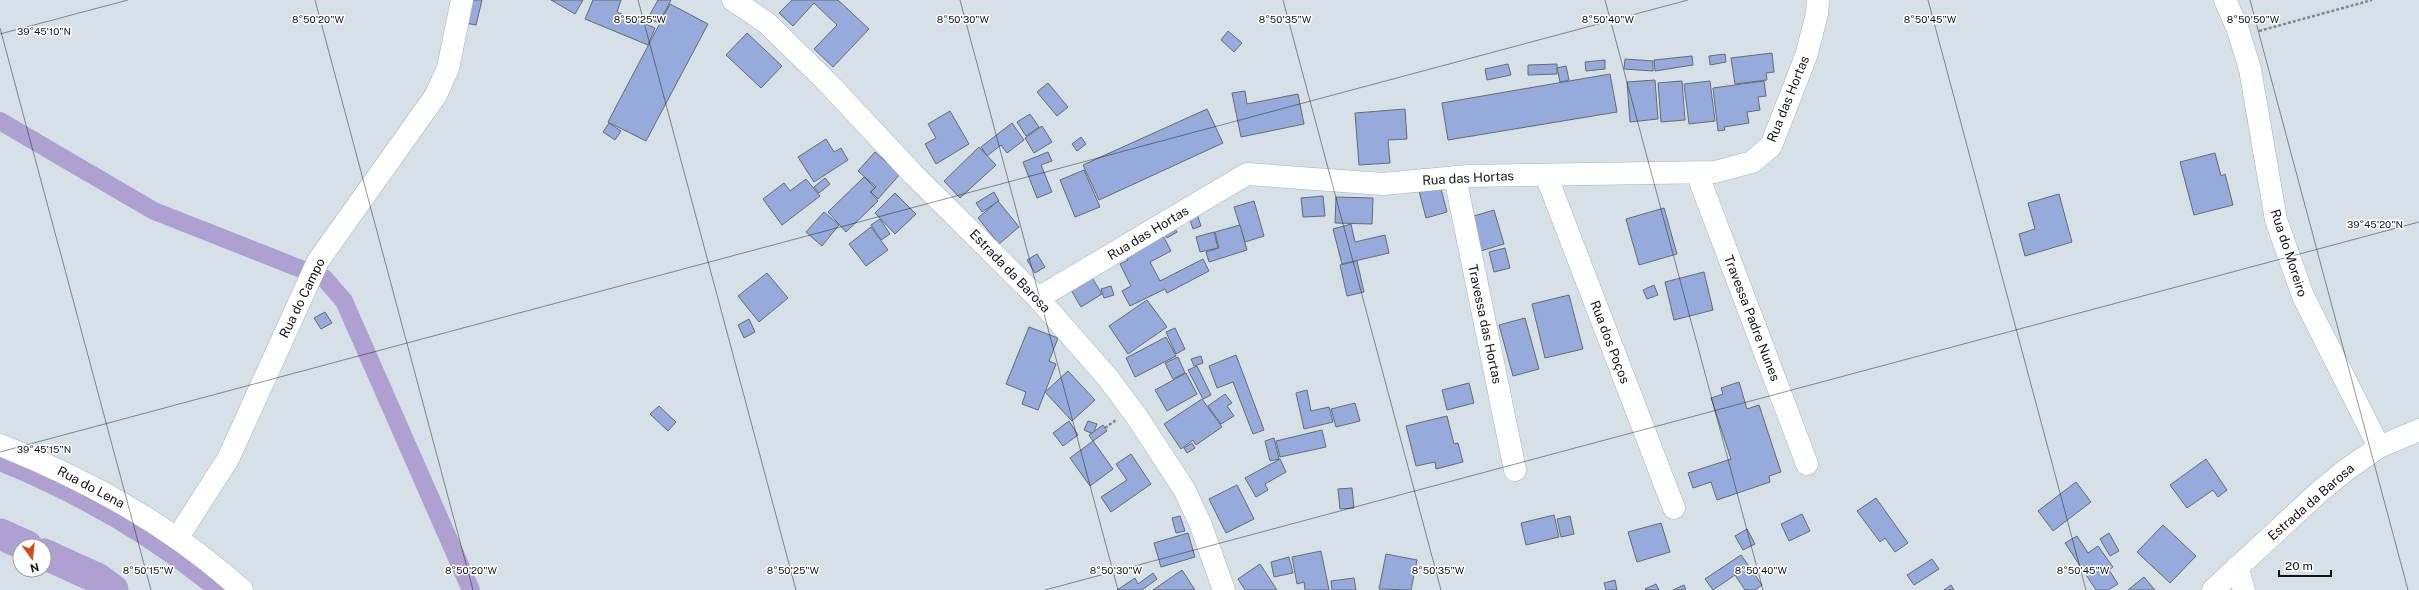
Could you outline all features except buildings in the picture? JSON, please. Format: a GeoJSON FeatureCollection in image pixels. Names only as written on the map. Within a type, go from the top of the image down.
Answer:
{"type":"FeatureCollection","features":[{"type":"Feature","properties":{"kind":"street","name":"Rua do Campo"},"geometry":{"type":"LineString","coordinates":[[178,537],[228,459],[314,270],[436,95],[448,68],[462,0]]}},
{"type":"Feature","properties":{"kind":"street","name":"Estrada da Barosa"},"geometry":{"type":"LineString","coordinates":[[732,0],[768,24],[1038,298],[1108,378],[1137,417],[1184,490],[1200,523],[1224,590]]}},
{"type":"Feature","properties":{"kind":"street","name":"Rua das Hortas"},"geometry":{"type":"LineString","coordinates":[[1038,298],[1247,174],[1383,184],[1455,178],[1715,172],[1752,162],[1771,146],[1806,56],[1817,14],[1818,0]]}},
{"type":"Feature","properties":{"kind":"street","name":"Rua do Moreiro"},"geometry":{"type":"LineString","coordinates":[[2225,0],[2240,36],[2250,70],[2276,220],[2303,296],[2380,447]]}},
{"type":"Feature","properties":{"kind":"street","name":"Travessa Padre Nunes"},"geometry":{"type":"LineString","coordinates":[[1697,173],[1807,464]]}},
{"type":"Feature","properties":{"kind":"street","name":"Rua dos Poços"},"geometry":{"type":"LineString","coordinates":[[1546,175],[1674,508]]}},
{"type":"Feature","properties":{"kind":"street","name":"Travessa das Hortas"},"geometry":{"type":"LineString","coordinates":[[1455,178],[1515,470]]}},
{"type":"Feature","properties":{"kind":"street","name":"Estrada da Barosa"},"geometry":{"type":"LineString","coordinates":[[2213,590],[2318,492],[2380,447],[2419,430]]}},
{"type":"Feature","properties":{"kind":"street","name":"Rua do Lena"},"geometry":{"type":"LineString","coordinates":[[0,445],[61,470],[123,504],[178,537],[242,590]]}},
{"type":"Feature","properties":{"kind":"street"},"geometry":{"type":"LineString","coordinates":[[2237,567],[2244,590]]}},
{"type":"Feature","properties":{"kind":"path"},"geometry":{"type":"LineString","coordinates":[[2240,36],[2372,0]]}},
{"type":"Feature","properties":{"kind":"waterway"},"geometry":{"type":"LineString","coordinates":[[0,121],[154,211],[324,278],[344,301],[471,590]]}},
{"type":"Feature","properties":{"kind":"waterway"},"geometry":{"type":"LineString","coordinates":[[0,462],[58,488],[114,518],[141,534],[193,570],[218,590]]}},
{"type":"Feature","properties":{"kind":"waterway"},"geometry":{"type":"LineString","coordinates":[[0,534],[12,539]]}},
{"type":"Feature","properties":{"kind":"waterway"},"geometry":{"type":"LineString","coordinates":[[52,558],[97,578],[113,590]]}}]}
